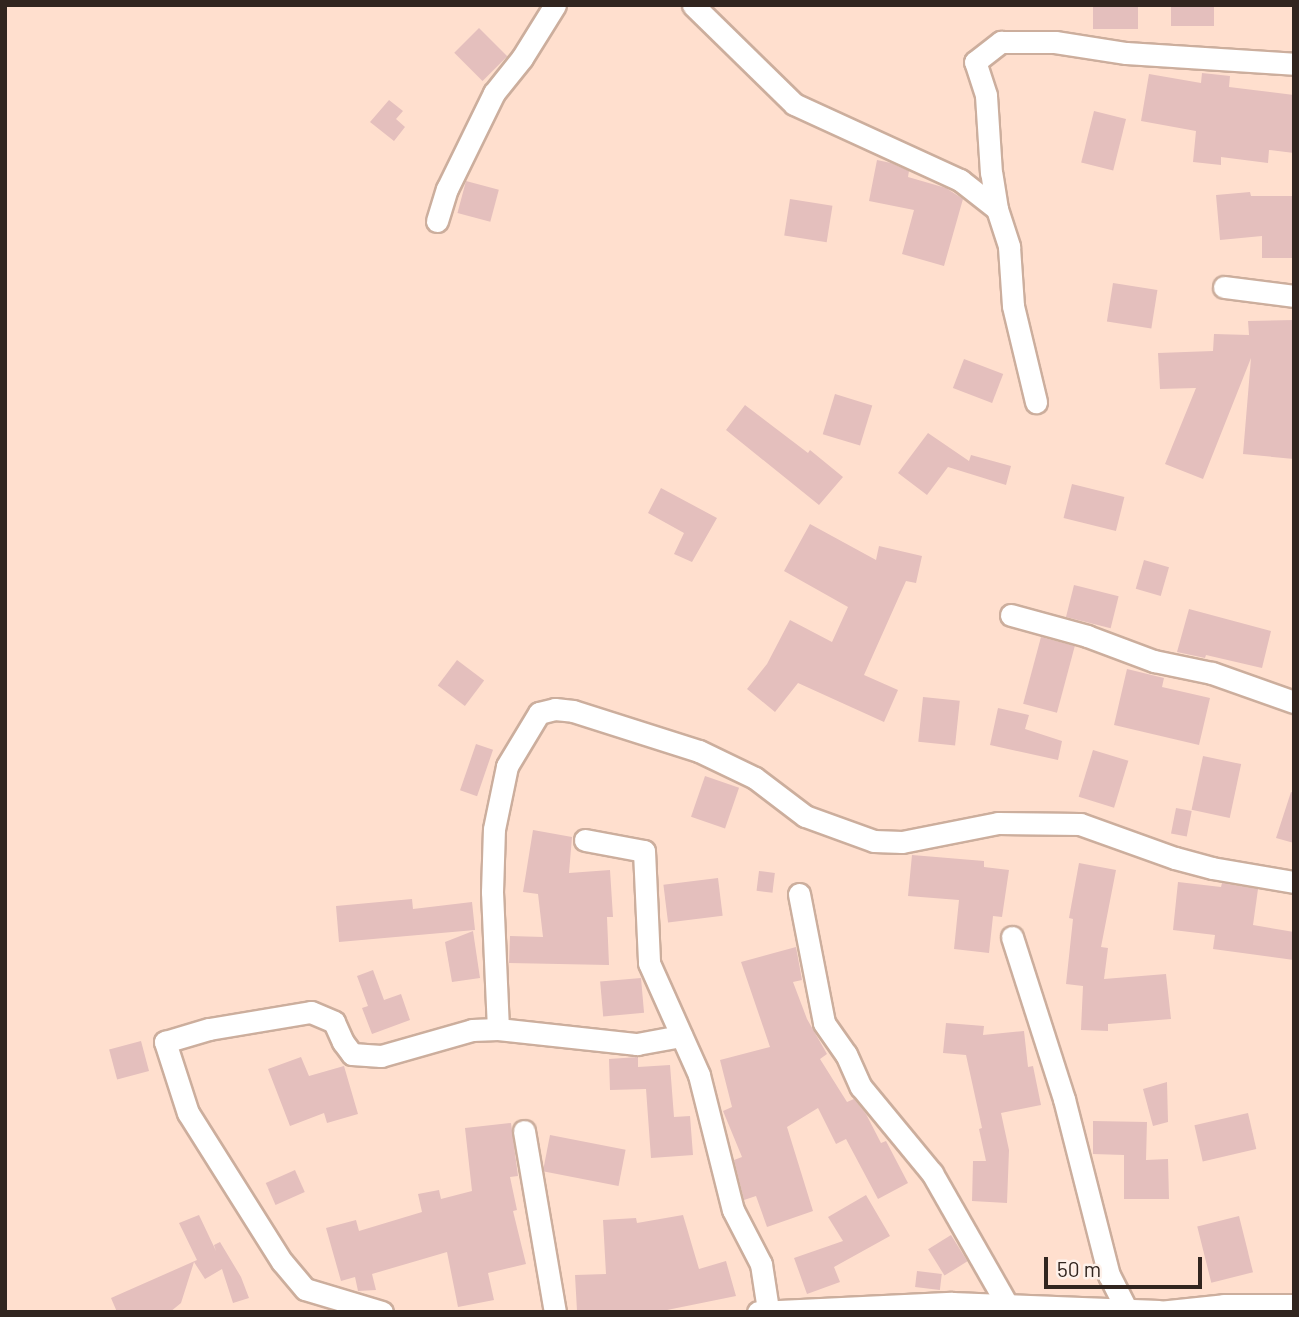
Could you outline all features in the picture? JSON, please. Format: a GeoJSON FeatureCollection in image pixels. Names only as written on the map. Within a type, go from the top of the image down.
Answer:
{"type":"FeatureCollection","features":[{"type":"Feature","properties":{"kind":"street"},"geometry":{"type":"LineString","coordinates":[[437,221],[447,189],[494,93],[522,58],[555,5]]}},
{"type":"Feature","properties":{"kind":"street"},"geometry":{"type":"LineString","coordinates":[[693,5],[793,104],[960,180],[997,209]]}},
{"type":"Feature","properties":{"kind":"street"},"geometry":{"type":"LineString","coordinates":[[1036,402],[1013,306],[1009,247],[997,209],[991,173],[986,96],[975,62],[1001,42],[1055,43],[1126,53],[1294,64]]}},
{"type":"Feature","properties":{"kind":"street"},"geometry":{"type":"LineString","coordinates":[[1224,287],[1294,296]]}},
{"type":"Feature","properties":{"kind":"street"},"geometry":{"type":"LineString","coordinates":[[1011,615],[1087,636],[1154,661],[1212,673],[1294,702]]}},
{"type":"Feature","properties":{"kind":"street"},"geometry":{"type":"LineString","coordinates":[[498,1028],[492,892],[494,829],[507,765],[539,713],[555,709],[573,711],[699,751],[755,778],[805,816],[874,841],[902,842],[998,822],[1080,824],[1188,861],[1294,881]]}},
{"type":"Feature","properties":{"kind":"street"},"geometry":{"type":"LineString","coordinates":[[585,840],[644,851],[649,963],[699,1075],[733,1210],[761,1264],[763,1311],[1008,1306],[1159,1311],[1224,1306],[1294,1305]]}},
{"type":"Feature","properties":{"kind":"street"},"geometry":{"type":"LineString","coordinates":[[799,894],[824,1023],[846,1054],[861,1087],[932,1173],[1008,1306]]}},
{"type":"Feature","properties":{"kind":"street"},"geometry":{"type":"LineString","coordinates":[[1012,937],[1064,1099],[1110,1275],[1126,1310]]}},
{"type":"Feature","properties":{"kind":"street"},"geometry":{"type":"LineString","coordinates":[[382,1312],[305,1289],[282,1262],[188,1113],[166,1042],[209,1029],[311,1012],[334,1022],[342,1042],[352,1054],[381,1056],[472,1030],[498,1028],[637,1044],[681,1036]]}},
{"type":"Feature","properties":{"kind":"street"},"geometry":{"type":"LineString","coordinates":[[524,1131],[555,1312]]}},
{"type":"Feature","properties":{"kind":"building"},"geometry":{"type":"Polygon","coordinates":[[[1093,5],[1138,5],[1138,29],[1093,29],[1093,5]]]}},
{"type":"Feature","properties":{"kind":"building"},"geometry":{"type":"Polygon","coordinates":[[[1171,5],[1214,5],[1214,26],[1171,26],[1171,5]]]}},
{"type":"Feature","properties":{"kind":"building"},"geometry":{"type":"Polygon","coordinates":[[[479,28],[507,56],[483,81],[454,53],[479,28]]]}},
{"type":"Feature","properties":{"kind":"building"},"geometry":{"type":"Polygon","coordinates":[[[1202,73],[1230,76],[1229,87],[1294,95],[1294,153],[1269,150],[1268,163],[1221,157],[1221,165],[1193,162],[1196,131],[1141,121],[1149,74],[1201,83],[1202,73]]]}},
{"type":"Feature","properties":{"kind":"building"},"geometry":{"type":"Polygon","coordinates":[[[389,100],[403,111],[396,119],[405,127],[394,141],[370,122],[389,100]]]}},
{"type":"Feature","properties":{"kind":"building"},"geometry":{"type":"Polygon","coordinates":[[[1094,111],[1126,119],[1113,170],[1081,162],[1094,111]]]}},
{"type":"Feature","properties":{"kind":"building"},"geometry":{"type":"Polygon","coordinates":[[[877,160],[909,171],[908,177],[946,188],[963,199],[944,266],[902,254],[914,210],[869,201],[877,160]]]}},
{"type":"Feature","properties":{"kind":"building"},"geometry":{"type":"Polygon","coordinates":[[[466,181],[499,190],[490,222],[457,213],[466,181]]]}},
{"type":"Feature","properties":{"kind":"building"},"geometry":{"type":"Polygon","coordinates":[[[1250,192],[1251,196],[1294,196],[1294,258],[1262,258],[1262,236],[1220,240],[1216,195],[1250,192]]]}},
{"type":"Feature","properties":{"kind":"building"},"geometry":{"type":"Polygon","coordinates":[[[790,199],[832,206],[827,242],[784,236],[790,199]]]}},
{"type":"Feature","properties":{"kind":"building"},"geometry":{"type":"Polygon","coordinates":[[[1113,283],[1157,290],[1151,329],[1107,322],[1113,283]]]}},
{"type":"Feature","properties":{"kind":"building"},"geometry":{"type":"Polygon","coordinates":[[[1294,320],[1294,459],[1243,454],[1251,358],[1203,479],[1165,464],[1196,388],[1160,389],[1158,353],[1213,351],[1214,334],[1249,335],[1248,321],[1294,320]]]}},
{"type":"Feature","properties":{"kind":"building"},"geometry":{"type":"Polygon","coordinates":[[[964,359],[1003,374],[992,403],[953,388],[964,359]]]}},
{"type":"Feature","properties":{"kind":"building"},"geometry":{"type":"Polygon","coordinates":[[[835,394],[872,405],[860,446],[823,434],[835,394]]]}},
{"type":"Feature","properties":{"kind":"building"},"geometry":{"type":"Polygon","coordinates":[[[745,405],[808,453],[810,450],[843,477],[819,505],[726,430],[745,405]]]}},
{"type":"Feature","properties":{"kind":"building"},"geometry":{"type":"Polygon","coordinates":[[[928,433],[969,461],[971,455],[1011,466],[1006,485],[948,467],[927,495],[898,473],[928,433]]]}},
{"type":"Feature","properties":{"kind":"building"},"geometry":{"type":"Polygon","coordinates":[[[1072,484],[1124,497],[1116,531],[1064,518],[1072,484]]]}},
{"type":"Feature","properties":{"kind":"building"},"geometry":{"type":"Polygon","coordinates":[[[661,488],[717,518],[692,562],[674,554],[684,533],[648,513],[661,488]]]}},
{"type":"Feature","properties":{"kind":"building"},"geometry":{"type":"Polygon","coordinates":[[[810,524],[876,560],[879,546],[922,556],[916,583],[906,581],[864,675],[898,690],[884,722],[798,683],[775,712],[747,689],[767,664],[790,620],[832,642],[848,607],[784,571],[810,524]]]}},
{"type":"Feature","properties":{"kind":"building"},"geometry":{"type":"Polygon","coordinates":[[[1144,560],[1169,567],[1161,596],[1136,589],[1144,560]]]}},
{"type":"Feature","properties":{"kind":"building"},"geometry":{"type":"Polygon","coordinates":[[[1074,585],[1119,596],[1111,628],[1066,617],[1074,585]]]}},
{"type":"Feature","properties":{"kind":"building"},"geometry":{"type":"Polygon","coordinates":[[[1189,609],[1271,631],[1262,668],[1206,655],[1205,658],[1177,652],[1189,609]]]}},
{"type":"Feature","properties":{"kind":"building"},"geometry":{"type":"Polygon","coordinates":[[[1041,637],[1075,646],[1057,713],[1023,704],[1041,637]]]}},
{"type":"Feature","properties":{"kind":"building"},"geometry":{"type":"Polygon","coordinates":[[[457,660],[484,680],[465,706],[438,686],[457,660]]]}},
{"type":"Feature","properties":{"kind":"building"},"geometry":{"type":"Polygon","coordinates":[[[1127,669],[1164,678],[1162,687],[1210,698],[1199,745],[1114,725],[1127,669]]]}},
{"type":"Feature","properties":{"kind":"building"},"geometry":{"type":"Polygon","coordinates":[[[923,697],[960,701],[955,746],[918,742],[923,697]]]}},
{"type":"Feature","properties":{"kind":"building"},"geometry":{"type":"Polygon","coordinates":[[[998,708],[1029,715],[1025,729],[1062,741],[1058,760],[990,745],[998,708]]]}},
{"type":"Feature","properties":{"kind":"building"},"geometry":{"type":"Polygon","coordinates":[[[476,744],[493,750],[477,796],[460,790],[476,744]]]}},
{"type":"Feature","properties":{"kind":"building"},"geometry":{"type":"Polygon","coordinates":[[[1093,750],[1128,761],[1114,808],[1079,797],[1093,750]]]}},
{"type":"Feature","properties":{"kind":"building"},"geometry":{"type":"Polygon","coordinates":[[[1203,756],[1241,764],[1230,818],[1192,810],[1203,756]]]}},
{"type":"Feature","properties":{"kind":"building"},"geometry":{"type":"Polygon","coordinates":[[[705,776],[739,788],[725,828],[691,817],[705,776]]]}},
{"type":"Feature","properties":{"kind":"building"},"geometry":{"type":"Polygon","coordinates":[[[1291,792],[1294,793],[1294,843],[1276,838],[1291,792]]]}},
{"type":"Feature","properties":{"kind":"building"},"geometry":{"type":"Polygon","coordinates":[[[1176,808],[1192,811],[1187,837],[1171,834],[1176,808]]]}},
{"type":"Feature","properties":{"kind":"building"},"geometry":{"type":"Polygon","coordinates":[[[533,830],[572,837],[569,873],[610,870],[613,917],[607,917],[609,965],[509,963],[510,936],[543,937],[538,894],[523,892],[533,830]]]}},
{"type":"Feature","properties":{"kind":"building"},"geometry":{"type":"Polygon","coordinates":[[[912,855],[984,861],[984,867],[1009,870],[1002,917],[993,916],[989,953],[954,949],[959,900],[908,896],[912,855]]]}},
{"type":"Feature","properties":{"kind":"building"},"geometry":{"type":"Polygon","coordinates":[[[1079,863],[1116,870],[1101,947],[1108,948],[1104,979],[1166,974],[1171,1019],[1108,1024],[1108,1031],[1081,1030],[1083,986],[1066,984],[1073,919],[1069,918],[1079,863]]]}},
{"type":"Feature","properties":{"kind":"building"},"geometry":{"type":"Polygon","coordinates":[[[759,871],[775,873],[772,893],[757,891],[759,871]]]}},
{"type":"Feature","properties":{"kind":"building"},"geometry":{"type":"Polygon","coordinates":[[[718,878],[723,916],[668,922],[663,885],[718,878]]]}},
{"type":"Feature","properties":{"kind":"building"},"geometry":{"type":"Polygon","coordinates":[[[1178,882],[1221,887],[1222,883],[1258,889],[1253,925],[1294,932],[1294,960],[1213,949],[1215,935],[1173,930],[1178,882]]]}},
{"type":"Feature","properties":{"kind":"building"},"geometry":{"type":"Polygon","coordinates":[[[412,899],[413,909],[472,902],[475,930],[339,942],[336,906],[412,899]]]}},
{"type":"Feature","properties":{"kind":"building"},"geometry":{"type":"Polygon","coordinates":[[[473,931],[480,978],[452,982],[445,942],[473,931]]]}},
{"type":"Feature","properties":{"kind":"building"},"geometry":{"type":"Polygon","coordinates":[[[796,947],[802,980],[793,982],[807,1019],[827,1054],[820,1059],[847,1102],[854,1099],[866,1114],[881,1143],[886,1141],[908,1183],[878,1199],[846,1139],[836,1144],[818,1108],[787,1127],[813,1211],[767,1227],[756,1196],[744,1200],[734,1160],[742,1157],[723,1111],[732,1107],[720,1060],[770,1047],[741,962],[796,947]]]}},
{"type":"Feature","properties":{"kind":"building"},"geometry":{"type":"Polygon","coordinates":[[[373,970],[384,1000],[401,994],[410,1020],[372,1034],[362,1008],[368,1006],[357,976],[373,970]]]}},
{"type":"Feature","properties":{"kind":"building"},"geometry":{"type":"Polygon","coordinates":[[[641,978],[644,1013],[603,1016],[600,982],[641,978]]]}},
{"type":"Feature","properties":{"kind":"building"},"geometry":{"type":"Polygon","coordinates":[[[946,1023],[984,1026],[983,1035],[1024,1031],[1028,1067],[1033,1066],[1041,1105],[1001,1113],[1009,1150],[1007,1203],[972,1201],[973,1161],[986,1161],[979,1129],[982,1128],[966,1055],[943,1053],[946,1023]]]}},
{"type":"Feature","properties":{"kind":"building"},"geometry":{"type":"Polygon","coordinates":[[[141,1041],[149,1071],[117,1079],[109,1050],[141,1041]]]}},
{"type":"Feature","properties":{"kind":"building"},"geometry":{"type":"Polygon","coordinates":[[[301,1057],[309,1076],[344,1066],[358,1114],[327,1123],[324,1113],[290,1126],[268,1069],[301,1057]]]}},
{"type":"Feature","properties":{"kind":"building"},"geometry":{"type":"Polygon","coordinates":[[[638,1057],[638,1067],[670,1065],[674,1117],[690,1116],[693,1155],[651,1158],[646,1089],[610,1090],[609,1059],[638,1057]]]}},
{"type":"Feature","properties":{"kind":"building"},"geometry":{"type":"Polygon","coordinates":[[[1167,1082],[1168,1122],[1153,1126],[1143,1089],[1167,1082]]]}},
{"type":"Feature","properties":{"kind":"building"},"geometry":{"type":"Polygon","coordinates":[[[1248,1113],[1256,1149],[1203,1161],[1194,1125],[1248,1113]]]}},
{"type":"Feature","properties":{"kind":"building"},"geometry":{"type":"Polygon","coordinates":[[[1093,1121],[1147,1122],[1146,1160],[1168,1159],[1169,1199],[1124,1199],[1124,1155],[1093,1154],[1093,1121]]]}},
{"type":"Feature","properties":{"kind":"building"},"geometry":{"type":"Polygon","coordinates":[[[511,1123],[518,1176],[510,1177],[517,1210],[513,1211],[526,1264],[488,1273],[494,1300],[458,1307],[447,1252],[372,1274],[376,1290],[358,1291],[355,1277],[341,1281],[326,1228],[356,1220],[359,1231],[422,1212],[418,1194],[439,1190],[441,1199],[472,1191],[465,1128],[511,1123]]]}},
{"type":"Feature","properties":{"kind":"building"},"geometry":{"type":"Polygon","coordinates":[[[550,1135],[626,1150],[619,1186],[543,1171],[550,1135]]]}},
{"type":"Feature","properties":{"kind":"building"},"geometry":{"type":"Polygon","coordinates":[[[295,1170],[305,1192],[276,1205],[266,1183],[295,1170]]]}},
{"type":"Feature","properties":{"kind":"building"},"geometry":{"type":"Polygon","coordinates":[[[866,1195],[890,1236],[834,1267],[840,1282],[807,1294],[794,1258],[843,1241],[828,1217],[866,1195]]]}},
{"type":"Feature","properties":{"kind":"building"},"geometry":{"type":"Polygon","coordinates":[[[199,1215],[216,1251],[214,1245],[220,1242],[241,1277],[249,1298],[233,1303],[222,1269],[205,1279],[194,1262],[181,1303],[170,1312],[117,1312],[111,1298],[197,1260],[179,1223],[199,1215]]]}},
{"type":"Feature","properties":{"kind":"building"},"geometry":{"type":"Polygon","coordinates":[[[683,1215],[699,1269],[726,1261],[736,1296],[667,1310],[577,1311],[575,1275],[606,1274],[603,1220],[636,1218],[637,1223],[683,1215]]]}},
{"type":"Feature","properties":{"kind":"building"},"geometry":{"type":"Polygon","coordinates":[[[1239,1216],[1253,1272],[1211,1283],[1197,1226],[1239,1216]]]}},
{"type":"Feature","properties":{"kind":"building"},"geometry":{"type":"Polygon","coordinates":[[[951,1235],[967,1261],[945,1276],[928,1249],[951,1235]]]}},
{"type":"Feature","properties":{"kind":"building"},"geometry":{"type":"Polygon","coordinates":[[[917,1271],[942,1274],[940,1290],[915,1287],[917,1271]]]}}]}
